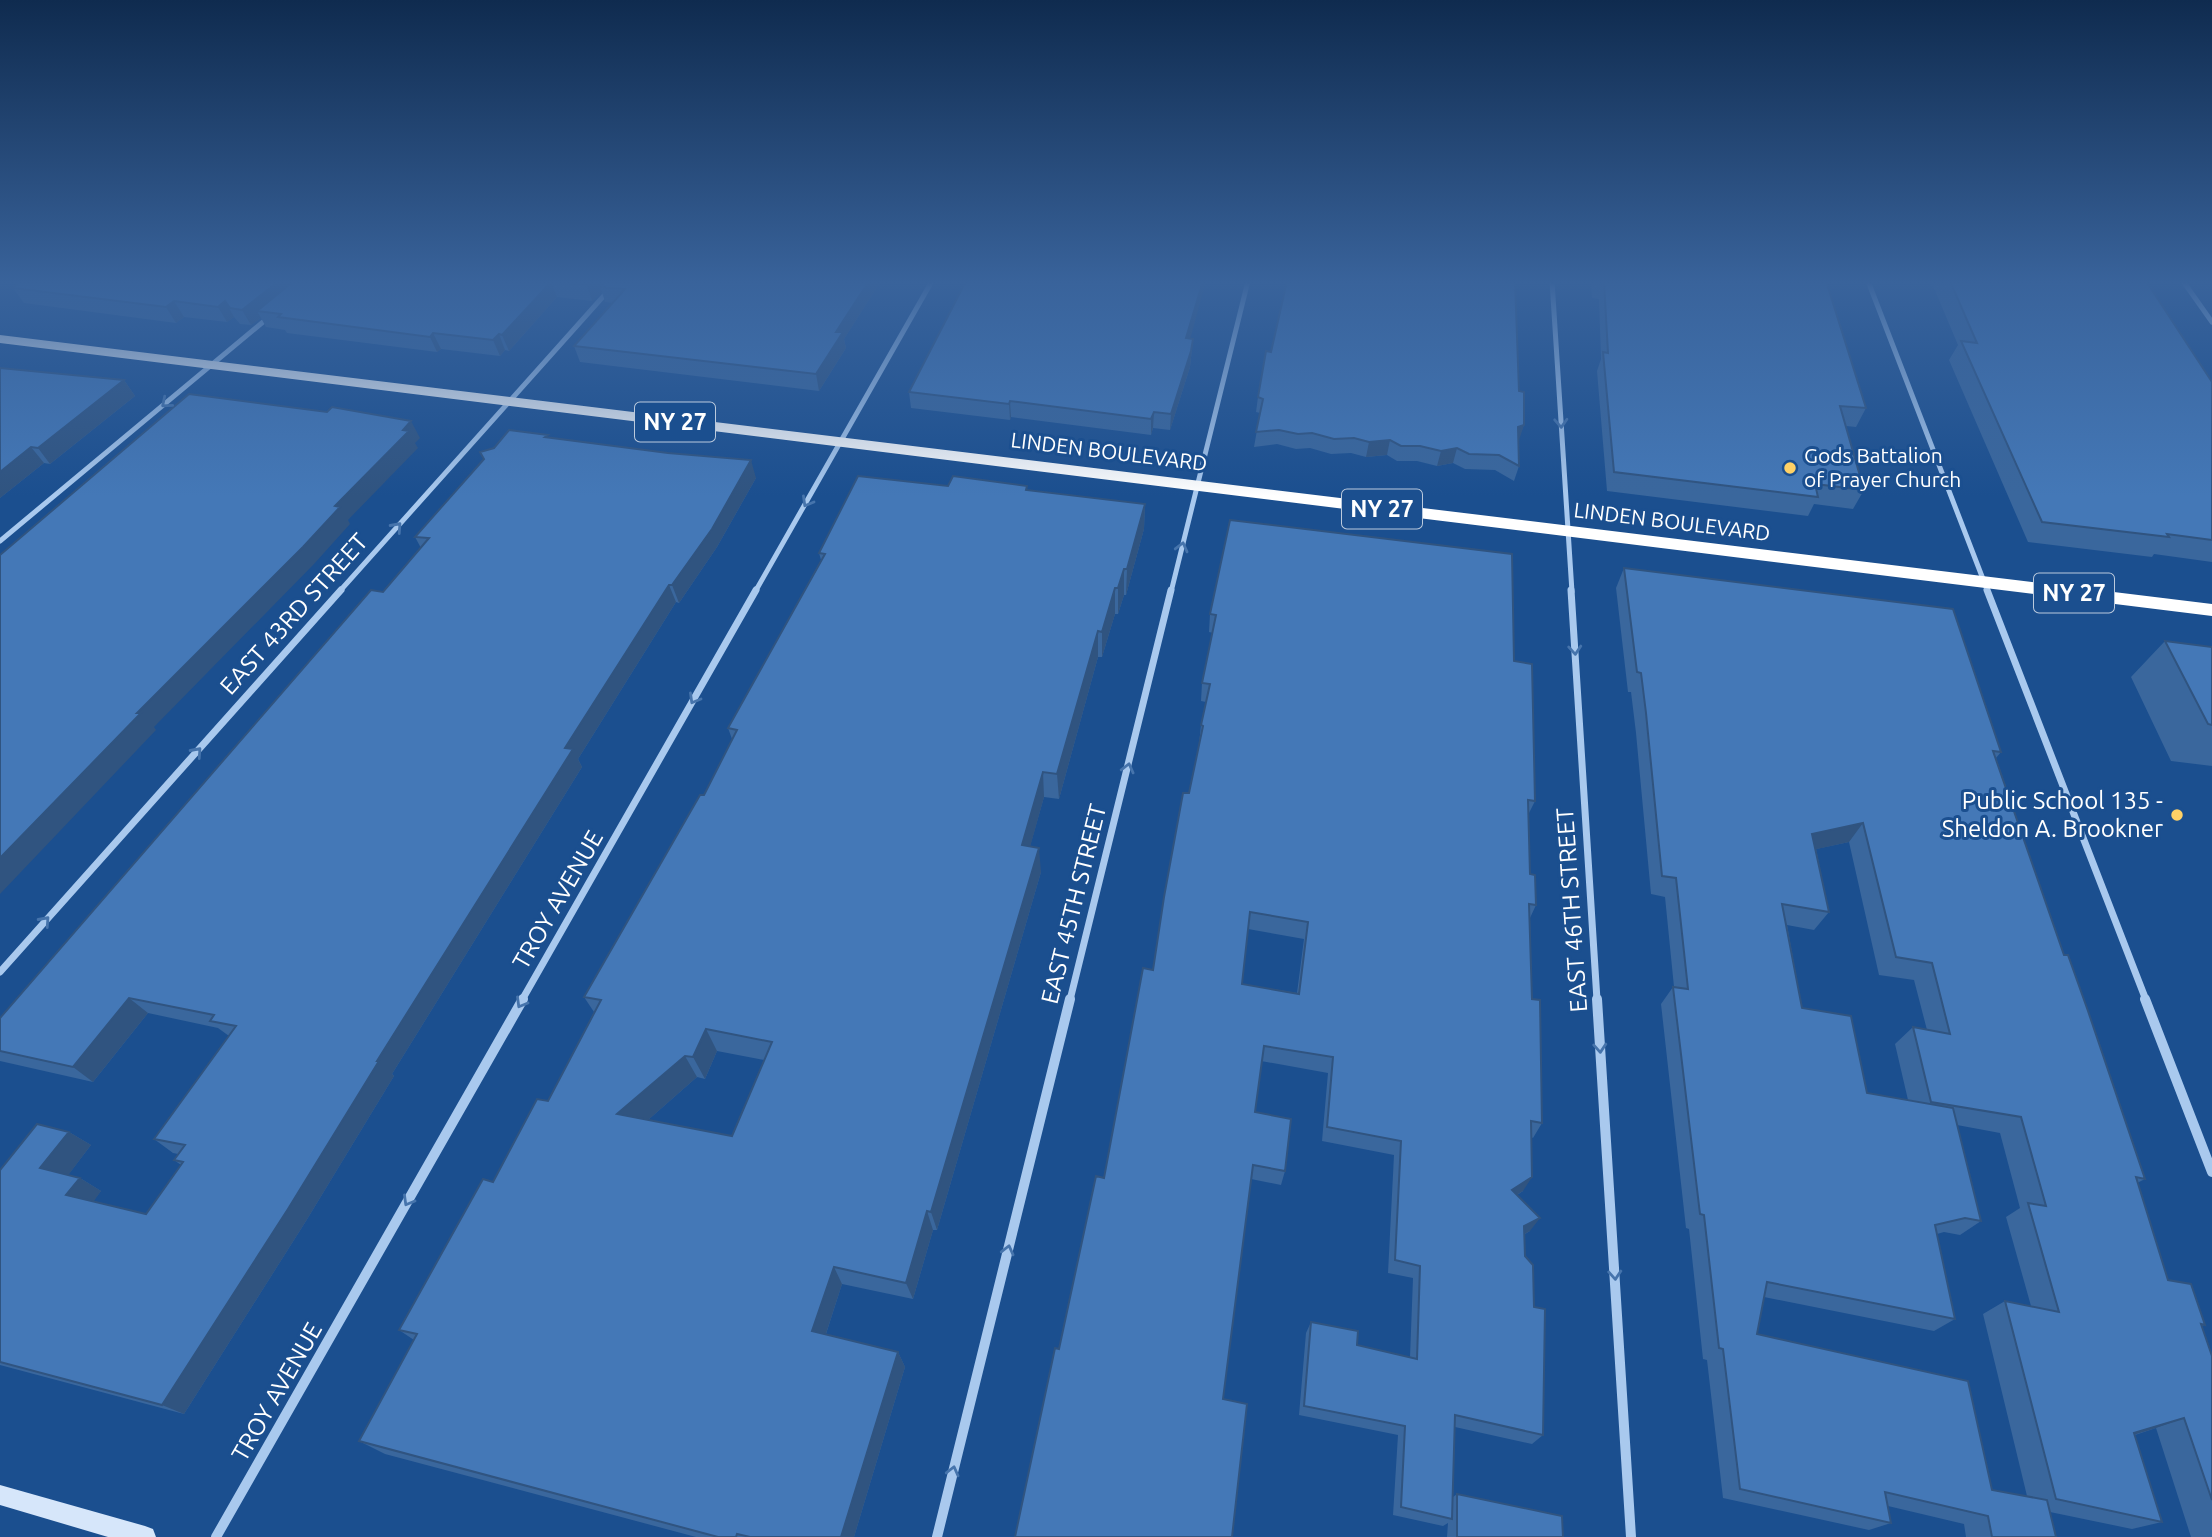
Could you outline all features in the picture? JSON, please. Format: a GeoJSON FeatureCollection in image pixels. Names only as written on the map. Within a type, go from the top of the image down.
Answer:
{"type":"FeatureCollection","features":[{"type":"Feature","properties":{"kind":"highway","name":"LINDEN BOULEVARD"},"geometry":{"type":"LineString","coordinates":[[112,353],[2212,611]]}},
{"type":"Feature","properties":{"kind":"main road"},"geometry":{"type":"LineString","coordinates":[[0,1495],[145,1537]]}},
{"type":"Feature","properties":{"kind":"street"},"geometry":{"type":"LineString","coordinates":[[0,541],[227,353]]}},
{"type":"Feature","properties":{"kind":"street","name":"EAST 43RD STREET"},"geometry":{"type":"LineString","coordinates":[[0,972],[552,353]]}},
{"type":"Feature","properties":{"kind":"street","name":"TROY AVENUE"},"geometry":{"type":"LineString","coordinates":[[216,1537],[891,353]]}},
{"type":"Feature","properties":{"kind":"street","name":"EAST 45TH STREET"},"geometry":{"type":"LineString","coordinates":[[937,1537],[1230,353]]}},
{"type":"Feature","properties":{"kind":"street","name":"EAST 46TH STREET"},"geometry":{"type":"LineString","coordinates":[[1556,353],[1631,1537]]}},
{"type":"Feature","properties":{"kind":"street"},"geometry":{"type":"LineString","coordinates":[[1896,353],[2212,1172]]}},
{"type":"Feature","properties":{"kind":"building"},"geometry":{"type":"Polygon","coordinates":[[[632,353],[830,353],[816,374],[632,353]]]}},
{"type":"Feature","properties":{"kind":"building"},"geometry":{"type":"Polygon","coordinates":[[[929,353],[1190,353],[1171,414],[1154,412],[1151,419],[1010,401],[1009,404],[909,392],[929,353]]]}},
{"type":"Feature","properties":{"kind":"building"},"geometry":{"type":"Polygon","coordinates":[[[1266,353],[1518,353],[1519,391],[1524,392],[1524,425],[1518,427],[1519,466],[1499,455],[1469,454],[1457,448],[1441,451],[1420,446],[1401,446],[1390,440],[1369,442],[1354,438],[1334,439],[1312,433],[1298,434],[1279,430],[1256,432],[1263,399],[1258,397],[1266,353]]]}},
{"type":"Feature","properties":{"kind":"building"},"geometry":{"type":"Polygon","coordinates":[[[1603,353],[1849,353],[1866,408],[1840,406],[1864,490],[1815,484],[1818,497],[1614,472],[1603,353]]]}},
{"type":"Feature","properties":{"kind":"building"},"geometry":{"type":"Polygon","coordinates":[[[1966,353],[2193,353],[2212,382],[2212,540],[2042,522],[1966,353]]]}},
{"type":"Feature","properties":{"kind":"building"},"geometry":{"type":"Polygon","coordinates":[[[0,368],[124,380],[38,448],[31,447],[0,472],[0,368]]]}},
{"type":"Feature","properties":{"kind":"building"},"geometry":{"type":"Polygon","coordinates":[[[189,394],[327,412],[332,407],[411,421],[403,430],[409,431],[335,506],[340,507],[303,547],[137,713],[141,713],[0,858],[0,555],[189,394]]]}},
{"type":"Feature","properties":{"kind":"building"},"geometry":{"type":"Polygon","coordinates":[[[509,430],[668,453],[751,460],[712,529],[672,585],[669,585],[565,748],[573,749],[377,1061],[288,1209],[162,1405],[0,1362],[0,1170],[37,1124],[69,1132],[40,1168],[80,1178],[66,1195],[146,1214],[183,1162],[174,1160],[185,1145],[154,1139],[236,1026],[210,1021],[214,1015],[129,998],[73,1067],[0,1051],[0,1018],[371,590],[383,592],[429,538],[415,537],[484,459],[480,452],[494,448],[509,430]]]}},
{"type":"Feature","properties":{"kind":"building"},"geometry":{"type":"Polygon","coordinates":[[[858,476],[948,486],[953,476],[1027,486],[1026,490],[1145,504],[1127,569],[1124,569],[1118,588],[1115,588],[1102,632],[1098,631],[1057,774],[1043,772],[1022,845],[1039,848],[931,1212],[927,1211],[906,1283],[834,1267],[812,1331],[898,1352],[841,1537],[750,1537],[737,1534],[736,1537],[718,1537],[359,1441],[417,1334],[399,1330],[483,1179],[493,1182],[537,1099],[548,1101],[601,1000],[584,997],[700,795],[704,795],[737,730],[728,728],[825,554],[819,553],[858,476]],[[706,1029],[693,1057],[685,1056],[617,1114],[732,1136],[772,1042],[706,1029]]]}},
{"type":"Feature","properties":{"kind":"building"},"geometry":{"type":"Polygon","coordinates":[[[1230,520],[1512,554],[1514,661],[1532,664],[1535,801],[1528,800],[1530,874],[1535,875],[1536,905],[1529,904],[1532,999],[1540,1000],[1542,1123],[1531,1121],[1532,1177],[1512,1190],[1540,1218],[1524,1226],[1525,1256],[1533,1265],[1534,1307],[1545,1309],[1543,1435],[1455,1415],[1452,1519],[1401,1507],[1405,1426],[1304,1406],[1311,1322],[1358,1331],[1357,1345],[1417,1359],[1420,1266],[1395,1260],[1401,1141],[1327,1127],[1333,1057],[1264,1046],[1255,1112],[1291,1119],[1285,1171],[1253,1165],[1223,1399],[1247,1404],[1232,1537],[1015,1537],[1055,1348],[1059,1349],[1096,1176],[1104,1178],[1143,968],[1153,970],[1183,793],[1189,793],[1210,684],[1202,683],[1216,615],[1210,614],[1230,520]],[[1250,912],[1242,984],[1299,994],[1308,922],[1250,912]]]}},
{"type":"Feature","properties":{"kind":"building"},"geometry":{"type":"Polygon","coordinates":[[[1624,568],[1953,609],[2001,752],[1993,751],[2064,955],[2068,955],[2088,1011],[2145,1179],[2136,1177],[2168,1280],[2191,1284],[2205,1325],[2201,1324],[2212,1356],[2212,1500],[2184,1418],[2134,1433],[2162,1522],[2056,1499],[2005,1301],[2059,1312],[2028,1203],[2046,1206],[2021,1117],[1931,1102],[1913,1027],[1950,1034],[1932,963],[1896,957],[1863,823],[1812,834],[1829,912],[1782,904],[1802,1008],[1851,1016],[1867,1093],[1953,1108],[1981,1221],[1965,1218],[1935,1225],[1955,1319],[1767,1282],[1757,1334],[1968,1381],[1992,1490],[2047,1500],[2056,1537],[1992,1537],[1988,1516],[1885,1492],[1891,1523],[1740,1489],[1723,1349],[1719,1348],[1704,1215],[1700,1214],[1673,987],[1688,989],[1676,878],[1662,876],[1646,713],[1641,673],[1637,672],[1624,568]]]}},
{"type":"Feature","properties":{"kind":"building"},"geometry":{"type":"Polygon","coordinates":[[[2165,641],[2212,647],[2212,725],[2208,724],[2165,641]]]}},
{"type":"Feature","properties":{"kind":"building"},"geometry":{"type":"Polygon","coordinates":[[[1457,1494],[1562,1516],[1563,1537],[1457,1537],[1457,1494]]]}},
{"type":"Feature","properties":{"kind":"place","name":"Gods Battalion of Prayer Church"},"geometry":{"type":"Point","coordinates":[1790,468]}},
{"type":"Feature","properties":{"kind":"place","name":"Public School 135 - Sheldon A. Brookner"},"geometry":{"type":"Point","coordinates":[2177,815]}}]}
